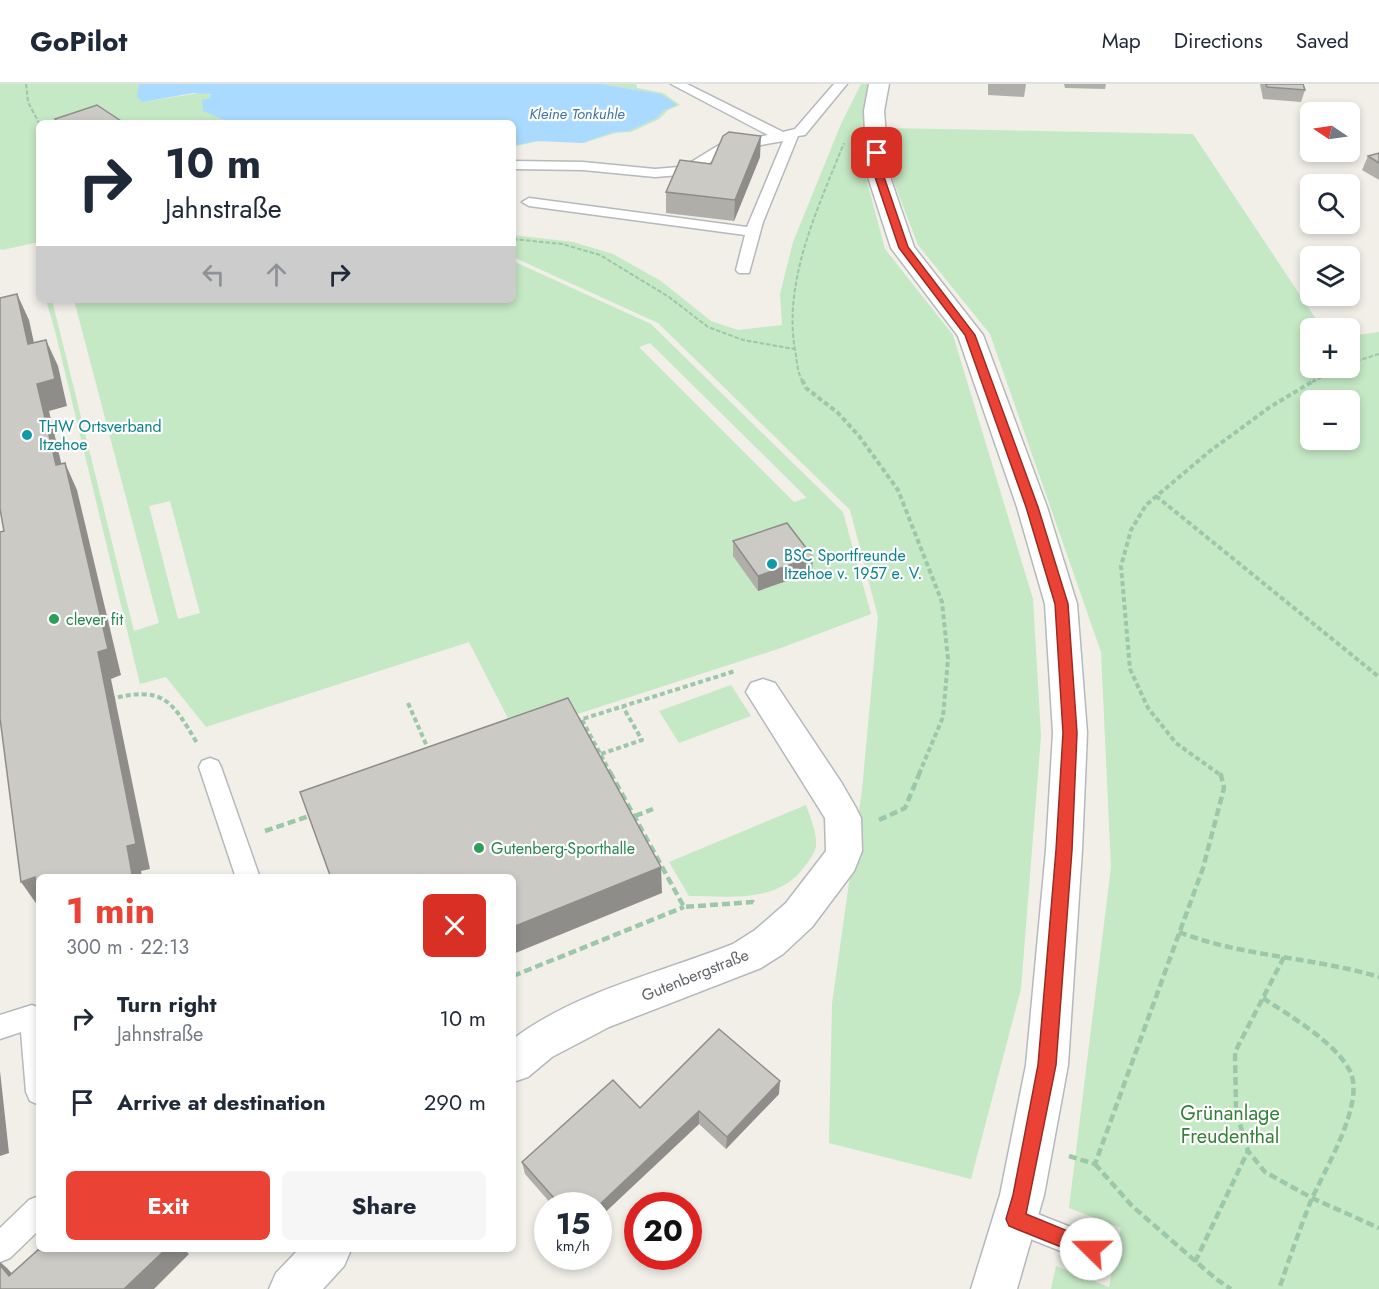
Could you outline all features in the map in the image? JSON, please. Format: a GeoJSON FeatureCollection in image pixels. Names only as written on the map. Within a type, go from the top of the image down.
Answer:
{"type":"FeatureCollection","features":[{"type":"Feature","properties":{"kind":"street"},"geometry":{"type":"LineString","coordinates":[[879,84],[874,111],[878,174],[903,248],[970,335],[1032,507],[1061,604],[1070,733],[1064,850],[1047,1065],[1015,1219],[994,1289]]}},
{"type":"Feature","properties":{"kind":"street"},"geometry":{"type":"LineString","coordinates":[[763,692],[829,792],[843,819],[846,834]]}},
{"type":"Feature","properties":{"kind":"street","name":"Gutenbergstraße"},"geometry":{"type":"LineString","coordinates":[[516,1061],[566,1026],[747,956],[769,942],[799,915],[842,860],[846,834]]}},
{"type":"Feature","properties":{"kind":"street"},"geometry":{"type":"LineString","coordinates":[[292,1289],[326,1252]]}},
{"type":"Feature","properties":{"kind":"lane"},"geometry":{"type":"LineString","coordinates":[[677,84],[788,136]]}},
{"type":"Feature","properties":{"kind":"lane"},"geometry":{"type":"LineString","coordinates":[[516,165],[563,165],[669,173],[693,167],[724,148],[800,132],[841,84]]}},
{"type":"Feature","properties":{"kind":"lane"},"geometry":{"type":"LineString","coordinates":[[744,270],[754,232],[788,136]]}},
{"type":"Feature","properties":{"kind":"lane"},"geometry":{"type":"LineString","coordinates":[[529,202],[754,232]]}},
{"type":"Feature","properties":{"kind":"lane"},"geometry":{"type":"LineString","coordinates":[[210,767],[247,874]]}},
{"type":"Feature","properties":{"kind":"lane"},"geometry":{"type":"LineString","coordinates":[[0,1027],[32,1017],[36,1060]]}},
{"type":"Feature","properties":{"kind":"lane"},"geometry":{"type":"LineString","coordinates":[[0,1248],[36,1213]]}},
{"type":"Feature","properties":{"kind":"lane"},"geometry":{"type":"LineString","coordinates":[[1015,1219],[1091,1249]]}},
{"type":"Feature","properties":{"kind":"path"},"geometry":{"type":"LineString","coordinates":[[26,84],[28,102],[37,120]]}},
{"type":"Feature","properties":{"kind":"path"},"geometry":{"type":"LineString","coordinates":[[845,140],[822,198],[800,264],[790,332],[800,377],[806,388],[838,413],[859,436],[898,490],[942,602],[948,659],[943,717],[905,808],[846,834]]}},
{"type":"Feature","properties":{"kind":"path"},"geometry":{"type":"LineString","coordinates":[[516,239],[562,244],[600,255],[669,297],[708,327],[743,340],[794,349]]}},
{"type":"Feature","properties":{"kind":"path"},"geometry":{"type":"LineString","coordinates":[[1360,360],[1379,354]]}},
{"type":"Feature","properties":{"kind":"path"},"geometry":{"type":"LineString","coordinates":[[1095,1164],[1203,868],[1224,788],[1221,775],[1176,743],[1148,708],[1130,669],[1121,566],[1131,530],[1146,505],[1210,451],[1270,407],[1320,378]]}},
{"type":"Feature","properties":{"kind":"path"},"geometry":{"type":"LineString","coordinates":[[1156,496],[1379,677]]}},
{"type":"Feature","properties":{"kind":"path"},"geometry":{"type":"LineString","coordinates":[[570,723],[746,667],[763,692]]}},
{"type":"Feature","properties":{"kind":"path"},"geometry":{"type":"LineString","coordinates":[[109,700],[130,693],[152,693],[164,697],[179,713],[210,767]]}},
{"type":"Feature","properties":{"kind":"path"},"geometry":{"type":"LineString","coordinates":[[408,703],[431,756]]}},
{"type":"Feature","properties":{"kind":"path"},"geometry":{"type":"LineString","coordinates":[[601,754],[642,740],[623,706]]}},
{"type":"Feature","properties":{"kind":"path"},"geometry":{"type":"LineString","coordinates":[[582,720],[684,907]]}},
{"type":"Feature","properties":{"kind":"path"},"geometry":{"type":"LineString","coordinates":[[634,816],[653,809]]}},
{"type":"Feature","properties":{"kind":"path"},"geometry":{"type":"LineString","coordinates":[[236,841],[323,811]]}},
{"type":"Feature","properties":{"kind":"path"},"geometry":{"type":"LineString","coordinates":[[516,975],[684,907],[753,902],[784,928]]}},
{"type":"Feature","properties":{"kind":"path"},"geometry":{"type":"LineString","coordinates":[[1179,932],[1209,944],[1346,967],[1379,977]]}},
{"type":"Feature","properties":{"kind":"path"},"geometry":{"type":"LineString","coordinates":[[1284,957],[1235,1052],[1236,1111],[1248,1151],[1265,1172],[1312,1198],[1379,1228]]}},
{"type":"Feature","properties":{"kind":"path"},"geometry":{"type":"LineString","coordinates":[[1263,998],[1301,1023],[1340,1058],[1351,1072],[1354,1090],[1336,1151],[1312,1198],[1279,1289]]}},
{"type":"Feature","properties":{"kind":"path"},"geometry":{"type":"LineString","coordinates":[[1031,1146],[1095,1164],[1132,1206],[1230,1289]]}},
{"type":"Feature","properties":{"kind":"path"},"geometry":{"type":"LineString","coordinates":[[1196,1262],[1248,1151]]}},
{"type":"Feature","properties":{"kind":"green space"},"geometry":{"type":"Polygon","coordinates":[[[0,84],[139,84],[143,102],[205,92],[211,95],[210,112],[226,120],[36,120],[36,243],[0,249],[0,84]]]}},
{"type":"Feature","properties":{"kind":"green space"},"geometry":{"type":"Polygon","coordinates":[[[601,84],[636,84],[637,88],[663,93],[680,105],[668,110],[659,119],[631,132],[615,133],[582,143],[614,132],[629,131],[657,118],[664,110],[661,94],[601,84]]]}},
{"type":"Feature","properties":{"kind":"green space"},"geometry":{"type":"Polygon","coordinates":[[[861,84],[873,84],[864,113],[865,174],[885,249],[953,335],[1033,599],[1041,736],[1021,989],[971,1179],[829,1143],[832,1004],[862,790],[878,617],[850,510],[658,323],[516,258],[516,235],[573,242],[613,254],[661,281],[711,321],[738,330],[782,325],[780,294],[793,242],[841,124],[861,84]]]}},
{"type":"Feature","properties":{"kind":"green space","name":"Grünanlage Freudenthal"},"geometry":{"type":"Polygon","coordinates":[[[884,128],[1193,134],[1300,295],[1300,306],[1307,306],[1315,318],[1300,318],[1300,378],[1360,378],[1360,335],[1379,332],[1379,1289],[1051,1289],[1056,1266],[1109,1287],[1121,1228],[1069,1208],[1111,867],[1101,652],[990,334],[918,245],[890,172],[884,128]]]}},
{"type":"Feature","properties":{"kind":"green space"},"geometry":{"type":"Polygon","coordinates":[[[516,262],[651,324],[843,512],[871,614],[781,648],[516,734],[469,642],[206,727],[166,677],[140,684],[47,303],[53,303],[134,631],[159,623],[75,303],[516,303],[516,262]],[[650,343],[639,347],[794,502],[806,497],[650,343]],[[170,501],[149,506],[178,619],[200,613],[170,501]]]}},
{"type":"Feature","properties":{"kind":"green space"},"geometry":{"type":"Polygon","coordinates":[[[731,685],[751,716],[679,743],[659,711],[731,685]]]}},
{"type":"Feature","properties":{"kind":"green space"},"geometry":{"type":"Polygon","coordinates":[[[806,805],[814,830],[815,848],[805,866],[781,887],[737,897],[689,896],[669,862],[806,805]]]}},
{"type":"Feature","properties":{"kind":"water","name":"Kleine Tonkuhle"},"geometry":{"type":"Polygon","coordinates":[[[139,84],[601,84],[661,94],[677,105],[664,110],[657,118],[629,131],[614,132],[582,143],[538,141],[516,145],[516,120],[225,120],[203,111],[202,100],[210,98],[211,94],[193,93],[143,102],[137,97],[139,84]]]}},
{"type":"Feature","properties":{"kind":"building"},"geometry":{"type":"Polygon","coordinates":[[[1266,84],[1303,84],[1305,90],[1267,87],[1266,84]]]}},
{"type":"Feature","properties":{"kind":"building"},"geometry":{"type":"Polygon","coordinates":[[[97,105],[120,120],[56,120],[97,105]]]}},
{"type":"Feature","properties":{"kind":"building"},"geometry":{"type":"Polygon","coordinates":[[[729,132],[761,136],[735,200],[666,192],[680,160],[711,164],[723,136],[729,132]]]}},
{"type":"Feature","properties":{"kind":"building"},"geometry":{"type":"Polygon","coordinates":[[[1379,153],[1379,163],[1368,156],[1379,153]]]}},
{"type":"Feature","properties":{"kind":"building"},"geometry":{"type":"Polygon","coordinates":[[[17,294],[28,344],[46,340],[55,379],[37,384],[56,465],[65,463],[108,649],[98,652],[136,844],[127,846],[132,874],[36,874],[36,885],[35,877],[21,882],[0,718],[0,532],[4,531],[0,509],[0,298],[17,294]]]}},
{"type":"Feature","properties":{"kind":"building"},"geometry":{"type":"Polygon","coordinates":[[[787,523],[813,557],[758,576],[733,541],[787,523]]]}},
{"type":"Feature","properties":{"kind":"building","name":"Gutenberg-Sporthalle"},"geometry":{"type":"Polygon","coordinates":[[[568,698],[661,867],[516,926],[516,874],[330,874],[300,792],[568,698]]]}},
{"type":"Feature","properties":{"kind":"building"},"geometry":{"type":"Polygon","coordinates":[[[719,1029],[780,1081],[727,1137],[699,1111],[612,1193],[549,1192],[522,1162],[613,1080],[640,1108],[719,1029]]]}},
{"type":"Feature","properties":{"kind":"building"},"geometry":{"type":"Polygon","coordinates":[[[36,1252],[163,1252],[124,1289],[0,1289],[0,1265],[9,1276],[36,1252]]]}},
{"type":"Feature","properties":{"kind":"place","name":"THW Ortsverband Itzehoe"},"geometry":{"type":"Point","coordinates":[27,435]}},
{"type":"Feature","properties":{"kind":"place","name":"BSC Sportfreunde Itzehoe v. 1957 e. V."},"geometry":{"type":"Point","coordinates":[772,564]}},
{"type":"Feature","properties":{"kind":"place","name":"clever fit"},"geometry":{"type":"Point","coordinates":[54,619]}},
{"type":"Feature","properties":{"kind":"place","name":"Gutenberg-Sporthalle"},"geometry":{"type":"Point","coordinates":[479,848]}},
{"type":"Feature","properties":{"kind":"route"},"geometry":{"type":"LineString","coordinates":[[877,153],[878,174],[903,248],[970,335],[1032,507],[1061,604],[1070,733],[1064,850],[1047,1065],[1022,1195],[1015,1219],[1091,1249]]}}]}
